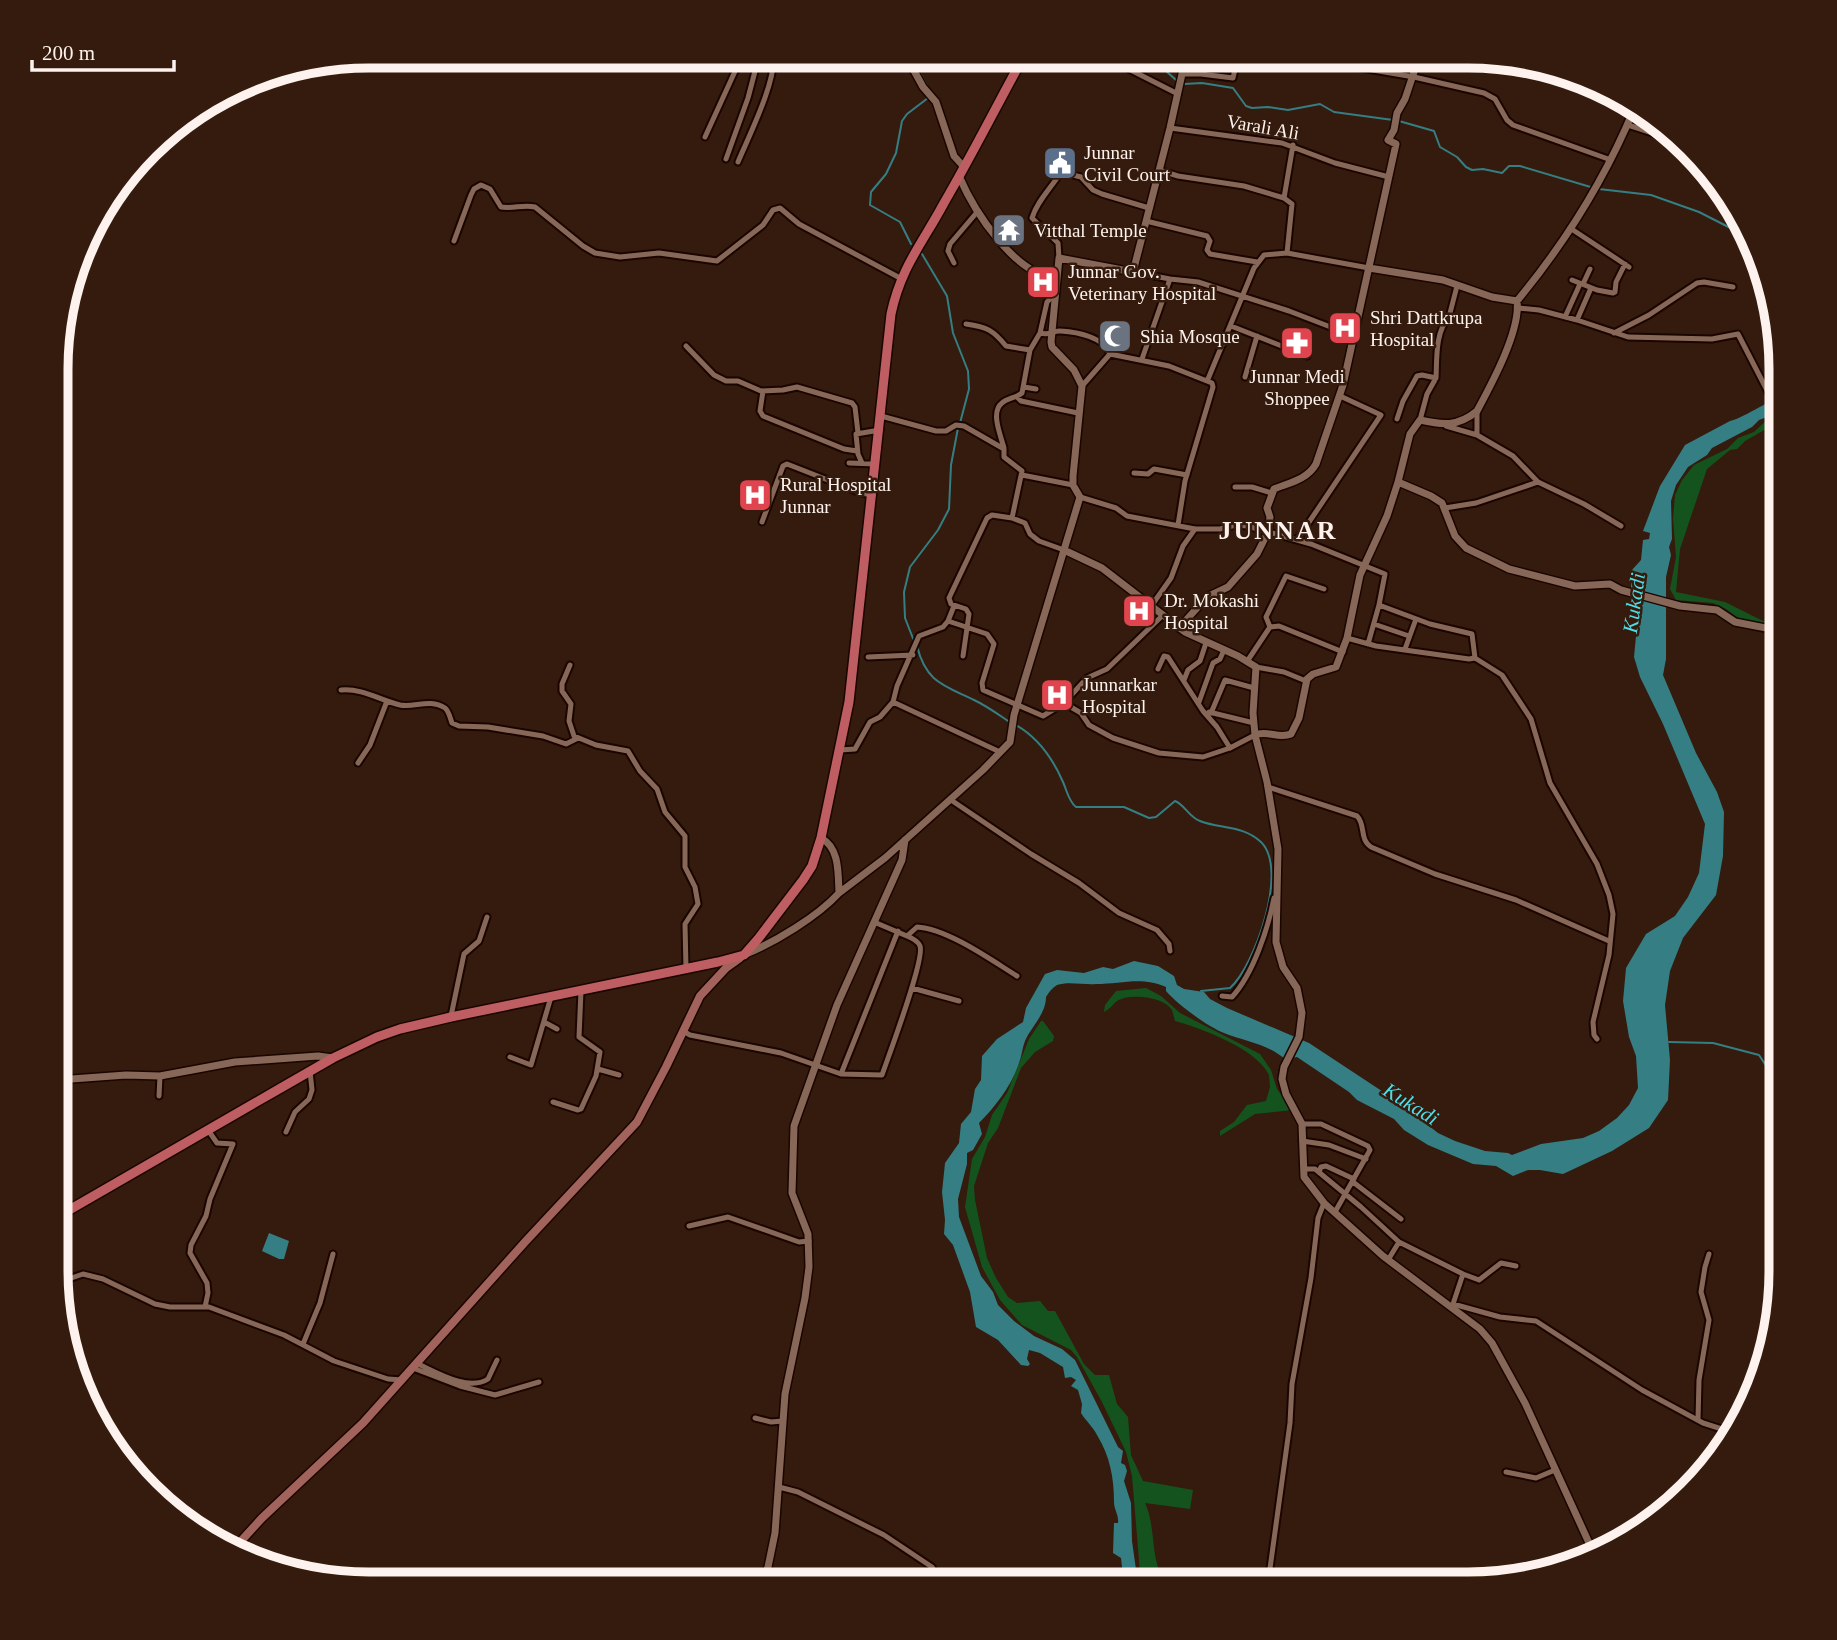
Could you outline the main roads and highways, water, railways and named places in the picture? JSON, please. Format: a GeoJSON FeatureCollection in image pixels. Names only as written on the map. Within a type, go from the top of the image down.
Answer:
{"type":"FeatureCollection","features":[{"type":"Feature","properties":{"kind":"main road"},"geometry":{"type":"LineString","coordinates":[[240,1543],[262,1518],[336,1450],[402,1381],[525,1242],[637,1122],[694,1006],[706,988],[744,955],[811,866],[821,838],[849,702],[891,314],[900,278],[1017,68]]}},
{"type":"Feature","properties":{"kind":"main road"},"geometry":{"type":"LineString","coordinates":[[68,1211],[333,1058],[400,1029],[744,955]]}},
{"type":"Feature","properties":{"kind":"water","name":"Kukadi"},"geometry":{"type":"Polygon","coordinates":[[[1769,401],[1769,416],[1712,448],[1707,455],[1688,467],[1676,485],[1671,501],[1672,539],[1666,577],[1666,659],[1663,675],[1724,812],[1723,856],[1716,895],[1683,938],[1670,971],[1665,1005],[1670,1060],[1668,1100],[1649,1128],[1612,1151],[1563,1174],[1528,1170],[1513,1176],[1496,1166],[1473,1164],[1428,1145],[1404,1130],[1394,1119],[1357,1100],[1297,1057],[1285,1059],[1264,1046],[1210,1026],[1177,1002],[1166,991],[1166,987],[1140,981],[1066,983],[1055,986],[1046,997],[1041,1015],[1025,1041],[1012,1079],[997,1103],[979,1123],[982,1134],[973,1150],[967,1153],[967,1164],[958,1199],[959,1217],[981,1276],[993,1292],[998,1305],[1034,1336],[1062,1349],[1075,1360],[1118,1447],[1123,1451],[1121,1463],[1127,1471],[1124,1481],[1131,1503],[1136,1572],[1123,1572],[1121,1558],[1113,1553],[1114,1523],[1118,1523],[1118,1520],[1110,1467],[1094,1429],[1081,1413],[1082,1404],[1078,1390],[1071,1386],[1076,1380],[1065,1378],[1063,1367],[1040,1353],[1029,1350],[1027,1359],[1030,1364],[1021,1365],[998,1340],[976,1327],[970,1292],[953,1245],[944,1234],[942,1192],[945,1163],[959,1143],[961,1124],[971,1112],[975,1089],[981,1080],[982,1056],[997,1039],[1023,1022],[1026,1008],[1045,974],[1057,970],[1084,973],[1103,967],[1113,969],[1134,961],[1158,966],[1174,976],[1177,985],[1184,989],[1204,992],[1210,999],[1227,1008],[1309,1043],[1400,1103],[1438,1133],[1485,1151],[1512,1155],[1541,1144],[1583,1138],[1617,1118],[1629,1105],[1638,1088],[1636,1056],[1629,1037],[1623,1001],[1626,968],[1646,934],[1675,916],[1688,897],[1699,873],[1705,824],[1640,677],[1634,657],[1636,636],[1631,598],[1632,570],[1641,560],[1643,540],[1649,539],[1650,533],[1643,531],[1660,486],[1685,445],[1769,401]]]}},
{"type":"Feature","properties":{"kind":"water"},"geometry":{"type":"Polygon","coordinates":[[[269,1233],[289,1241],[284,1259],[262,1251],[269,1233]]]}},
{"type":"Feature","properties":{"kind":"waterway"},"geometry":{"type":"LineString","coordinates":[[917,68],[927,86]]}},
{"type":"Feature","properties":{"kind":"waterway"},"geometry":{"type":"LineString","coordinates":[[1161,68],[1176,80]]}},
{"type":"Feature","properties":{"kind":"waterway"},"geometry":{"type":"LineString","coordinates":[[1184,84],[1202,83],[1233,88],[1246,106],[1252,108],[1288,110],[1320,104],[1334,112],[1393,120]]}},
{"type":"Feature","properties":{"kind":"waterway"},"geometry":{"type":"LineString","coordinates":[[911,244],[900,222],[870,205],[871,192],[886,174],[896,153],[902,121],[928,98]]}},
{"type":"Feature","properties":{"kind":"waterway"},"geometry":{"type":"LineString","coordinates":[[1399,121],[1434,131],[1440,147],[1472,170],[1502,173],[1509,166],[1520,166],[1594,188]]}},
{"type":"Feature","properties":{"kind":"waterway"},"geometry":{"type":"LineString","coordinates":[[1599,189],[1651,195],[1699,212],[1735,230]]}},
{"type":"Feature","properties":{"kind":"waterway"},"geometry":{"type":"LineString","coordinates":[[922,254],[947,296],[953,333],[968,371],[969,389],[960,423]]}},
{"type":"Feature","properties":{"kind":"waterway"},"geometry":{"type":"LineString","coordinates":[[914,641],[905,618],[904,592],[910,567],[938,530],[949,509],[951,465],[958,428]]}},
{"type":"Feature","properties":{"kind":"waterway"},"geometry":{"type":"LineString","coordinates":[[917,646],[925,668],[937,681],[984,705],[1011,723]]}},
{"type":"Feature","properties":{"kind":"waterway"},"geometry":{"type":"LineString","coordinates":[[1016,725],[1032,736],[1050,757],[1076,807],[1124,807],[1149,818],[1156,817],[1175,801],[1200,821],[1239,830],[1261,842],[1269,855],[1271,873],[1270,894],[1258,939],[1240,977],[1230,988],[1201,991]]}},
{"type":"Feature","properties":{"kind":"waterway"},"geometry":{"type":"LineString","coordinates":[[1669,1042],[1713,1043],[1759,1055],[1769,1070]]}},
{"type":"Feature","properties":{"kind":"place","name":"Junnar Civil Court"},"geometry":{"type":"Point","coordinates":[1060,163]}},
{"type":"Feature","properties":{"kind":"place","name":"Vitthal Temple"},"geometry":{"type":"Point","coordinates":[1009,230]}},
{"type":"Feature","properties":{"kind":"place","name":"Junnar Gov. Veterinary Hospital"},"geometry":{"type":"Point","coordinates":[1043,282]}},
{"type":"Feature","properties":{"kind":"place","name":"Shri Dattkrupa Hospital"},"geometry":{"type":"Point","coordinates":[1345,328]}},
{"type":"Feature","properties":{"kind":"place","name":"Shia Mosque"},"geometry":{"type":"Point","coordinates":[1115,336]}},
{"type":"Feature","properties":{"kind":"place","name":"Junnar Medi Shoppee"},"geometry":{"type":"Point","coordinates":[1297,343]}},
{"type":"Feature","properties":{"kind":"place","name":"Rural Hospital Junnar"},"geometry":{"type":"Point","coordinates":[755,495]}},
{"type":"Feature","properties":{"kind":"place","name":"Dr. Mokashi Hospital"},"geometry":{"type":"Point","coordinates":[1139,611]}},
{"type":"Feature","properties":{"kind":"place","name":"Junnarkar Hospital"},"geometry":{"type":"Point","coordinates":[1057,695]}},
{"type":"Feature","properties":{"kind":"district","name":"JUNNAR"},"geometry":{"type":"Point","coordinates":[1278,530]}}]}
